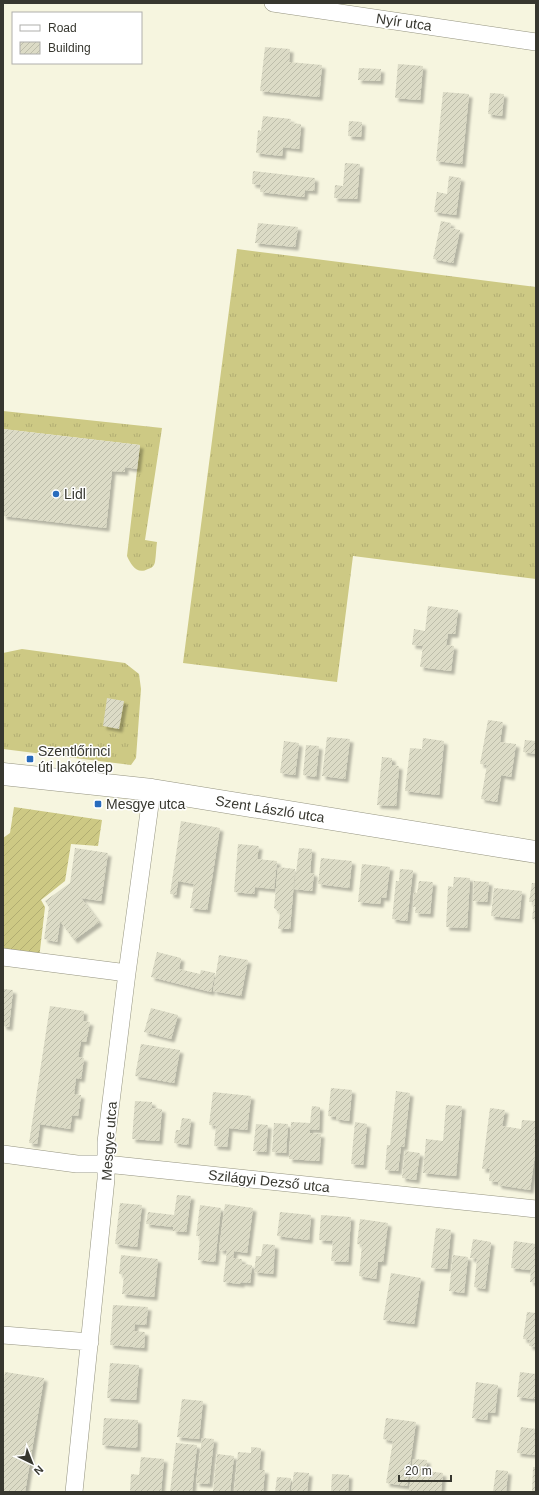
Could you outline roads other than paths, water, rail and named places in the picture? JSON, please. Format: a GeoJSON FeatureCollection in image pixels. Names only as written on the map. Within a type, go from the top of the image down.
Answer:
{"type":"FeatureCollection","features":[{"type":"Feature","properties":{"kind":"street","name":"Nyír utca"},"geometry":{"type":"LineString","coordinates":[[273,3],[536,42]]}},
{"type":"Feature","properties":{"kind":"street","name":"Szent László utca"},"geometry":{"type":"LineString","coordinates":[[3,774],[152,790],[536,852]]}},
{"type":"Feature","properties":{"kind":"street","name":"Mesgye utca"},"geometry":{"type":"LineString","coordinates":[[74,1492],[106,1179],[106,1142],[152,790]]}},
{"type":"Feature","properties":{"kind":"street"},"geometry":{"type":"LineString","coordinates":[[3,958],[127,973]]}},
{"type":"Feature","properties":{"kind":"street","name":"Szilágyi Dezső utca"},"geometry":{"type":"LineString","coordinates":[[3,1154],[77,1164],[106,1164],[536,1209]]}},
{"type":"Feature","properties":{"kind":"street"},"geometry":{"type":"LineString","coordinates":[[3,1335],[90,1342]]}},
{"type":"Feature","properties":{"kind":"place","name":"Lidl"},"geometry":{"type":"Point","coordinates":[56,494]}},
{"type":"Feature","properties":{"kind":"place","name":"Szentlőrinci úti lakótelep"},"geometry":{"type":"Point","coordinates":[30,759]}},
{"type":"Feature","properties":{"kind":"place","name":"Mesgye utca"},"geometry":{"type":"Point","coordinates":[98,804]}}]}
